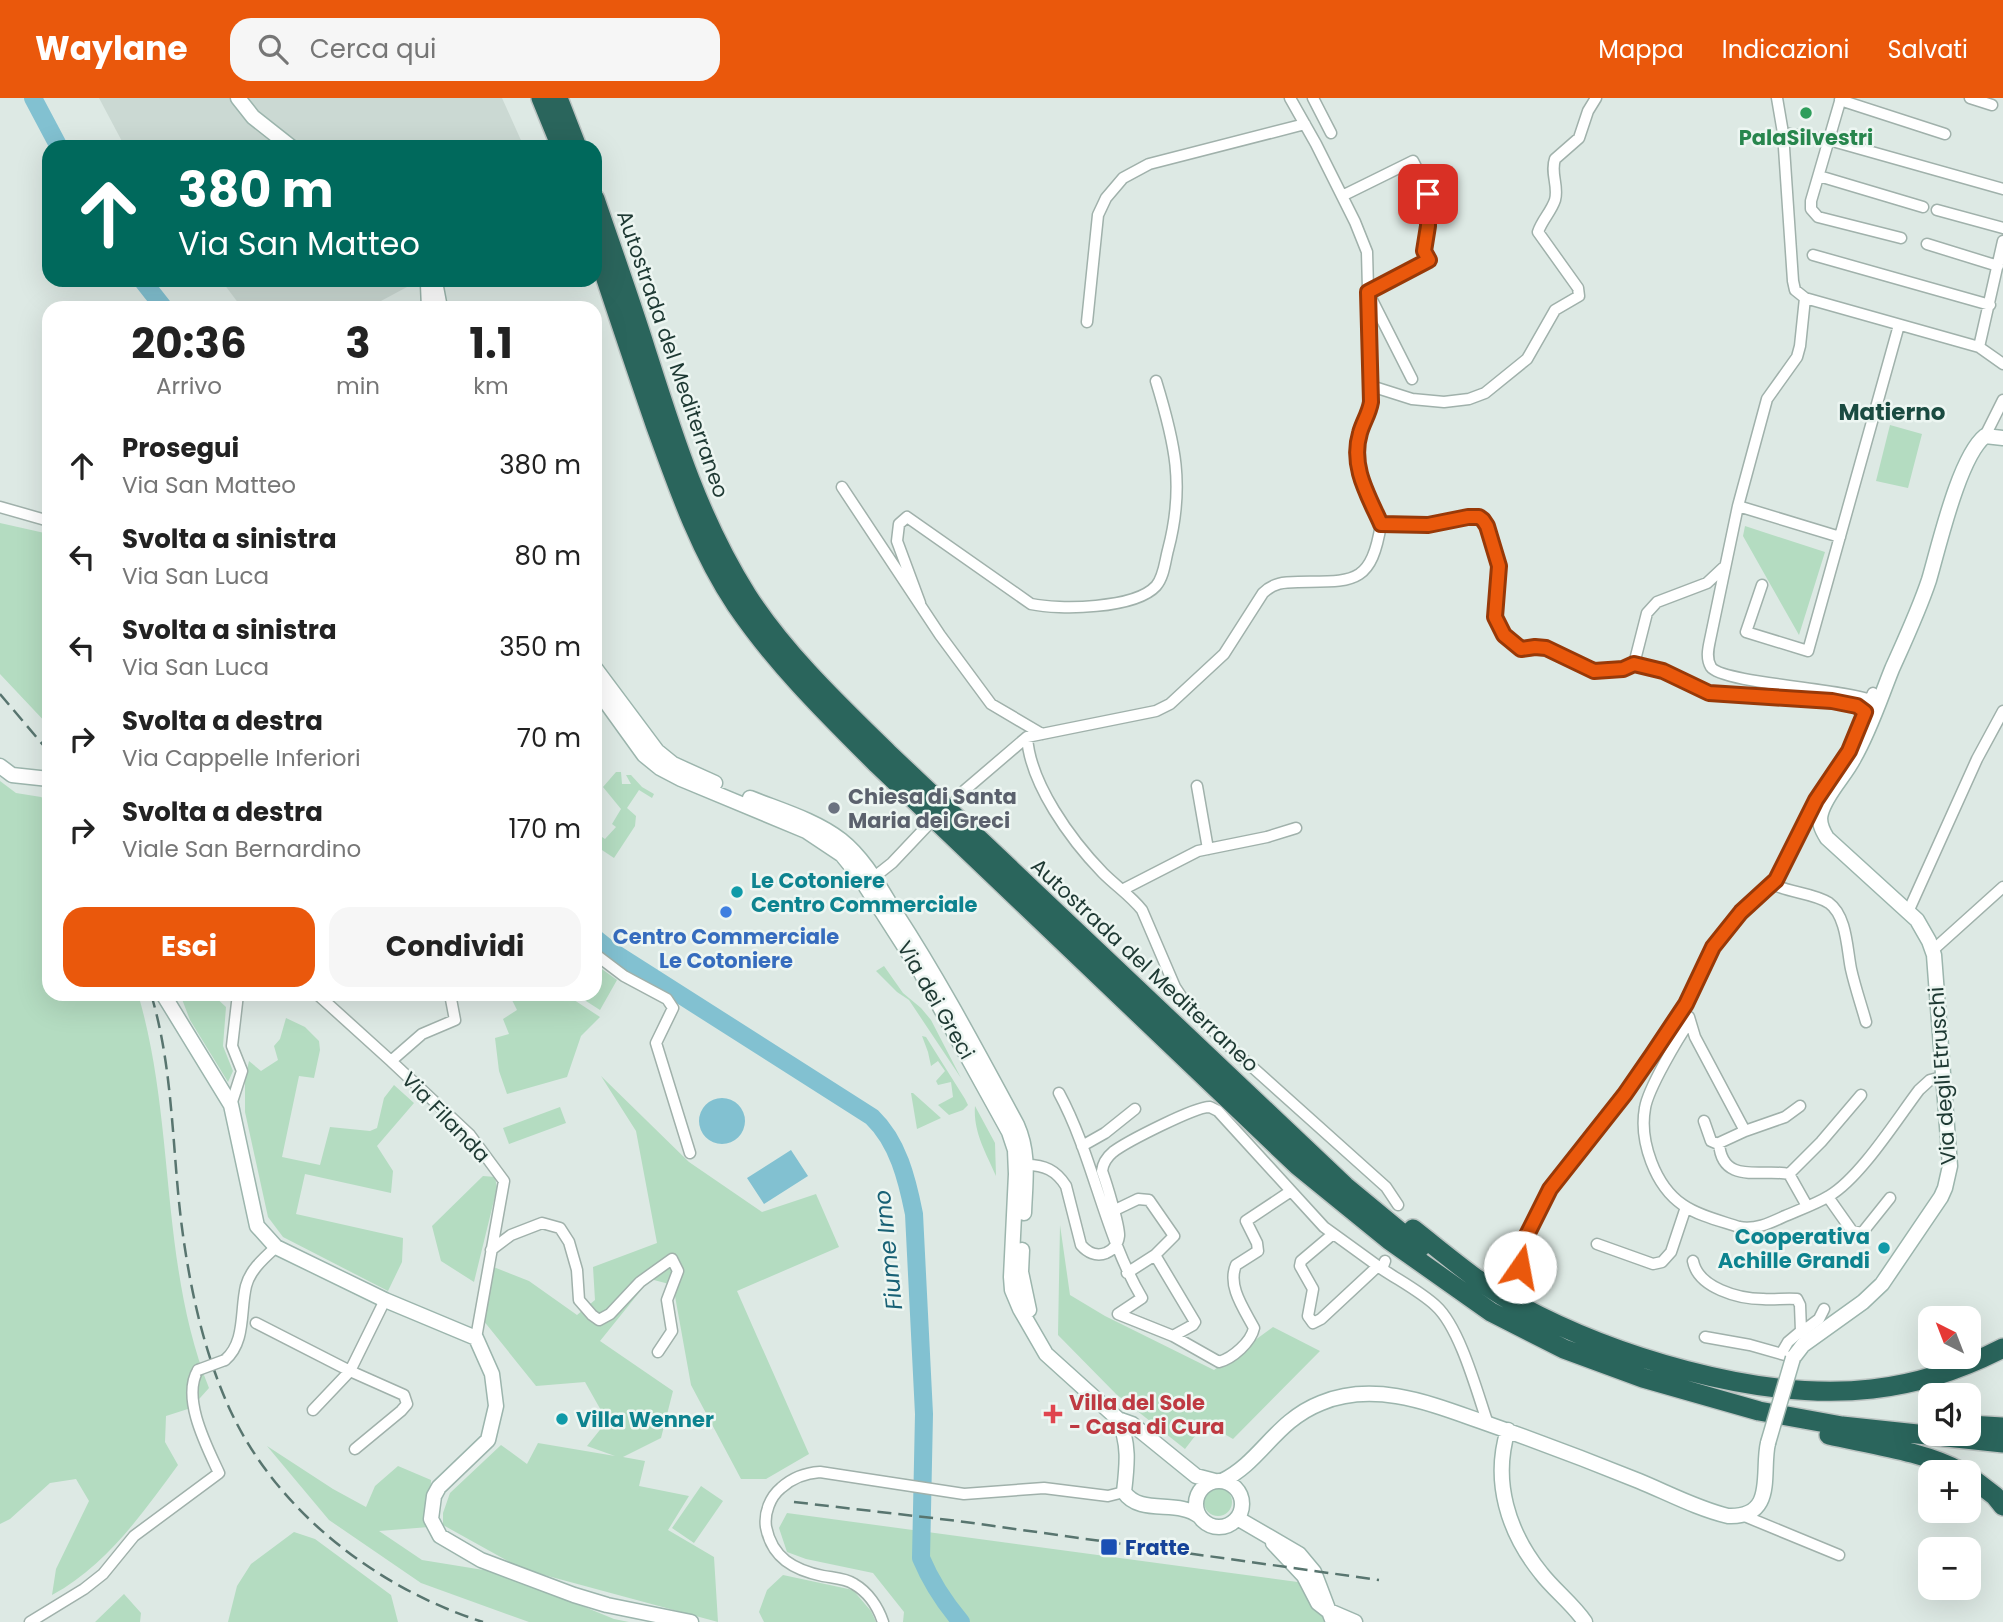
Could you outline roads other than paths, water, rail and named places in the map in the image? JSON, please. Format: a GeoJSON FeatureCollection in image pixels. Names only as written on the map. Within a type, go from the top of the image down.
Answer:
{"type":"FeatureCollection","features":[{"type":"Feature","properties":{"kind":"highway"},"geometry":{"type":"LineString","coordinates":[[541,98],[558,140]]}},
{"type":"Feature","properties":{"kind":"highway"},"geometry":{"type":"LineString","coordinates":[[558,98],[574,140]]}},
{"type":"Feature","properties":{"kind":"highway","name":"Autostrada del Mediterraneo"},"geometry":{"type":"LineString","coordinates":[[602,220],[682,463],[713,534],[748,596],[828,694],[1345,1186]]}},
{"type":"Feature","properties":{"kind":"highway","name":"Autostrada del Mediterraneo"},"geometry":{"type":"LineString","coordinates":[[602,267],[672,472],[700,542],[736,605],[773,656],[877,764],[1298,1166]]}},
{"type":"Feature","properties":{"kind":"highway"},"geometry":{"type":"LineString","coordinates":[[1298,1166],[1389,1240],[1491,1312],[1564,1349],[1643,1378],[1759,1411],[1842,1426],[2003,1443]]}},
{"type":"Feature","properties":{"kind":"highway"},"geometry":{"type":"LineString","coordinates":[[1298,1166],[1333,1204],[1391,1252],[1453,1297],[1546,1351],[1643,1387],[1741,1415],[1931,1460]]}},
{"type":"Feature","properties":{"kind":"highway"},"geometry":{"type":"LineString","coordinates":[[1345,1186],[1373,1199],[1509,1300],[1561,1327],[1662,1364],[1776,1387],[1830,1391],[1871,1389],[1914,1382],[2003,1348]]}},
{"type":"Feature","properties":{"kind":"highway"},"geometry":{"type":"LineString","coordinates":[[1345,1186],[1426,1253],[1505,1307],[1608,1355],[1658,1372],[1771,1400],[1828,1411],[1918,1422]]}},
{"type":"Feature","properties":{"kind":"highway"},"geometry":{"type":"LineString","coordinates":[[1981,1426],[2003,1427]]}},
{"type":"Feature","properties":{"kind":"highway"},"geometry":{"type":"LineString","coordinates":[[1981,1486],[2003,1506]]}},
{"type":"Feature","properties":{"kind":"main road"},"geometry":{"type":"LineString","coordinates":[[238,98],[253,117],[282,140]]}},
{"type":"Feature","properties":{"kind":"main road"},"geometry":{"type":"LineString","coordinates":[[1815,815],[1845,776],[1862,745],[1928,582],[1951,503],[1975,446],[1985,436],[2003,438]]}},
{"type":"Feature","properties":{"kind":"main road","name":"Via dei Greci"},"geometry":{"type":"LineString","coordinates":[[602,678],[635,725],[666,759],[683,769],[825,830],[844,842],[873,878],[929,966],[1021,1134],[1027,1165],[1021,1272],[1028,1308],[1058,1363]]}},
{"type":"Feature","properties":{"kind":"main road","name":"Via dei Greci"},"geometry":{"type":"LineString","coordinates":[[602,697],[644,755],[660,768],[806,831],[842,855],[859,876],[920,971],[1009,1132],[1016,1160],[1012,1290],[1035,1338],[1046,1354],[1118,1419],[1132,1424],[1201,1478],[1218,1480]]}},
{"type":"Feature","properties":{"kind":"main road"},"geometry":{"type":"LineString","coordinates":[[0,766],[12,775],[42,778]]}},
{"type":"Feature","properties":{"kind":"main road","name":"Via degli Etruschi"},"geometry":{"type":"LineString","coordinates":[[1794,1347],[1871,1296],[1941,1197],[1950,1166],[1933,952],[1923,929],[1827,838],[1815,815]]}},
{"type":"Feature","properties":{"kind":"main road"},"geometry":{"type":"LineString","coordinates":[[167,1001],[231,1105],[257,1226],[276,1247],[385,1300],[476,1338],[492,1374],[496,1406],[488,1440],[439,1487],[434,1496],[431,1519],[440,1536],[481,1560],[574,1595],[607,1605],[691,1622]]}},
{"type":"Feature","properties":{"kind":"main road"},"geometry":{"type":"LineString","coordinates":[[1199,1516],[1196,1505],[1198,1494],[1205,1485],[1248,1462],[1284,1424],[1306,1409],[1340,1397],[1370,1393],[1432,1404],[1508,1430],[1725,1515],[1742,1515],[1755,1507],[1763,1495],[1767,1479],[1768,1443],[1794,1347]]}},
{"type":"Feature","properties":{"kind":"main road"},"geometry":{"type":"LineString","coordinates":[[1118,1419],[1126,1432],[1128,1454],[1124,1492],[1136,1503],[1192,1510],[1210,1525],[1217,1527],[1237,1518],[1241,1498],[1234,1486],[1218,1480]]}},
{"type":"Feature","properties":{"kind":"main road"},"geometry":{"type":"LineString","coordinates":[[1508,1430],[1500,1469],[1503,1502],[1539,1572],[1584,1621]]}},
{"type":"Feature","properties":{"kind":"main road","name":"Via dei Greci"},"geometry":{"type":"LineString","coordinates":[[1128,1454],[1137,1444],[1144,1443],[1179,1467],[1185,1467]]}},
{"type":"Feature","properties":{"kind":"main road"},"geometry":{"type":"LineString","coordinates":[[1237,1518],[1299,1554],[1314,1572],[1330,1616],[1354,1622]]}},
{"type":"Feature","properties":{"kind":"street"},"geometry":{"type":"LineString","coordinates":[[958,796],[1027,737],[1156,711],[1170,704],[1224,654],[1269,587],[1283,582],[1351,580],[1374,559],[1381,524],[1357,471],[1357,449],[1360,432],[1369,415],[1371,386],[1367,252],[1342,196],[1290,98]]}},
{"type":"Feature","properties":{"kind":"street"},"geometry":{"type":"LineString","coordinates":[[1313,98],[1331,133]]}},
{"type":"Feature","properties":{"kind":"street"},"geometry":{"type":"LineString","coordinates":[[1371,386],[1412,399],[1444,402],[1469,399],[1485,393],[1527,359],[1555,310],[1579,296],[1578,288],[1538,232],[1541,221],[1555,200],[1555,159],[1579,138],[1588,111],[1597,98]]}},
{"type":"Feature","properties":{"kind":"street"},"geometry":{"type":"LineString","coordinates":[[1777,98],[1783,133],[1795,290],[1805,298],[1979,347],[2003,364]]}},
{"type":"Feature","properties":{"kind":"street"},"geometry":{"type":"LineString","coordinates":[[1970,98],[1992,105]]}},
{"type":"Feature","properties":{"kind":"street"},"geometry":{"type":"LineString","coordinates":[[1901,238],[1818,217],[1811,209],[1811,201],[1841,99],[1945,134]]}},
{"type":"Feature","properties":{"kind":"street"},"geometry":{"type":"LineString","coordinates":[[1087,322],[1098,215],[1106,198],[1124,178],[1149,164],[1305,124]]}},
{"type":"Feature","properties":{"kind":"street"},"geometry":{"type":"LineString","coordinates":[[1783,133],[1829,140],[2003,189]]}},
{"type":"Feature","properties":{"kind":"street"},"geometry":{"type":"LineString","coordinates":[[1342,196],[1413,161],[1428,194],[1428,226],[1424,251],[1429,260],[1368,292]]}},
{"type":"Feature","properties":{"kind":"street"},"geometry":{"type":"LineString","coordinates":[[1819,176],[1923,207]]}},
{"type":"Feature","properties":{"kind":"street"},"geometry":{"type":"LineString","coordinates":[[1937,210],[2003,228]]}},
{"type":"Feature","properties":{"kind":"street"},"geometry":{"type":"LineString","coordinates":[[1979,347],[2003,240]]}},
{"type":"Feature","properties":{"kind":"street"},"geometry":{"type":"LineString","coordinates":[[1927,244],[1998,266]]}},
{"type":"Feature","properties":{"kind":"street"},"geometry":{"type":"LineString","coordinates":[[1813,255],[1990,305]]}},
{"type":"Feature","properties":{"kind":"street"},"geometry":{"type":"LineString","coordinates":[[1368,292],[1412,379]]}},
{"type":"Feature","properties":{"kind":"street"},"geometry":{"type":"LineString","coordinates":[[1519,1281],[1527,1235],[1550,1189],[1625,1094],[1686,1004],[1713,947],[1741,912],[1772,884],[1815,815],[1849,751],[1871,696],[1744,678],[1713,669],[1709,664],[1707,651],[1738,506],[1767,398],[1797,357],[1805,298]]}},
{"type":"Feature","properties":{"kind":"street"},"geometry":{"type":"LineString","coordinates":[[1762,585],[1746,632],[1808,651],[1899,325]]}},
{"type":"Feature","properties":{"kind":"street"},"geometry":{"type":"LineString","coordinates":[[920,603],[897,541],[899,524],[907,517],[1031,604],[1044,607],[1097,605],[1134,598],[1155,587],[1161,575],[1175,523],[1178,494],[1173,441],[1156,381]]}},
{"type":"Feature","properties":{"kind":"street"},"geometry":{"type":"LineString","coordinates":[[1985,436],[2003,400]]}},
{"type":"Feature","properties":{"kind":"street"},"geometry":{"type":"LineString","coordinates":[[842,487],[990,704],[1042,734]]}},
{"type":"Feature","properties":{"kind":"street"},"geometry":{"type":"LineString","coordinates":[[1738,506],[1840,537]]}},
{"type":"Feature","properties":{"kind":"street"},"geometry":{"type":"LineString","coordinates":[[0,507],[42,519]]}},
{"type":"Feature","properties":{"kind":"street"},"geometry":{"type":"LineString","coordinates":[[1381,524],[1428,525],[1479,517],[1487,526],[1499,566],[1495,617],[1504,635],[1521,649],[1546,648],[1594,671],[1623,669],[1634,664],[1663,671],[1709,693],[1832,701],[1857,706],[1865,712]]}},
{"type":"Feature","properties":{"kind":"street"},"geometry":{"type":"LineString","coordinates":[[1634,664],[1647,613],[1657,602],[1707,583],[1724,566]]}},
{"type":"Feature","properties":{"kind":"street"},"geometry":{"type":"LineString","coordinates":[[1908,912],[1972,769],[2003,711]]}},
{"type":"Feature","properties":{"kind":"street"},"geometry":{"type":"LineString","coordinates":[[1027,737],[1028,752],[1054,809],[1083,851],[1142,910],[1175,987],[1187,1004],[1231,1048],[1386,1187],[1398,1205]]}},
{"type":"Feature","properties":{"kind":"street"},"geometry":{"type":"LineString","coordinates":[[1197,786],[1208,849]]}},
{"type":"Feature","properties":{"kind":"street"},"geometry":{"type":"LineString","coordinates":[[873,878],[892,863],[928,826]]}},
{"type":"Feature","properties":{"kind":"street"},"geometry":{"type":"LineString","coordinates":[[1122,890],[1170,864],[1208,849],[1296,828]]}},
{"type":"Feature","properties":{"kind":"street"},"geometry":{"type":"LineString","coordinates":[[1772,884],[1785,891],[1827,902],[1836,911],[1866,1022]]}},
{"type":"Feature","properties":{"kind":"street"},"geometry":{"type":"LineString","coordinates":[[1933,952],[2003,887]]}},
{"type":"Feature","properties":{"kind":"street"},"geometry":{"type":"LineString","coordinates":[[1933,952],[2003,895]]}},
{"type":"Feature","properties":{"kind":"street"},"geometry":{"type":"LineString","coordinates":[[602,959],[624,976],[667,999],[673,1008],[656,1042],[690,1153]]}},
{"type":"Feature","properties":{"kind":"street"},"geometry":{"type":"LineString","coordinates":[[231,1105],[242,1071],[232,1046],[237,1001]]}},
{"type":"Feature","properties":{"kind":"street","name":"Via Filanda"},"geometry":{"type":"LineString","coordinates":[[325,1001],[470,1135],[504,1181],[476,1338]]}},
{"type":"Feature","properties":{"kind":"street"},"geometry":{"type":"LineString","coordinates":[[391,1060],[422,1034],[455,1020],[451,1001]]}},
{"type":"Feature","properties":{"kind":"street"},"geometry":{"type":"LineString","coordinates":[[1686,1004],[1695,1037],[1745,1131]]}},
{"type":"Feature","properties":{"kind":"street"},"geometry":{"type":"LineString","coordinates":[[1690,1021],[1650,1091],[1645,1108],[1646,1140],[1657,1175],[1672,1196],[1686,1207],[1747,1228],[1767,1224],[1828,1197],[1849,1180],[1919,1090],[1930,1080],[1942,1077]]}},
{"type":"Feature","properties":{"kind":"street"},"geometry":{"type":"LineString","coordinates":[[1059,1093],[1072,1116],[1127,1273],[1142,1298],[1118,1314],[1173,1336],[1219,1362],[1227,1359],[1250,1339],[1254,1328],[1237,1297],[1233,1275],[1236,1265],[1258,1251],[1246,1221],[1291,1191]]}},
{"type":"Feature","properties":{"kind":"street"},"geometry":{"type":"LineString","coordinates":[[1789,1174],[1861,1095]]}},
{"type":"Feature","properties":{"kind":"street"},"geometry":{"type":"LineString","coordinates":[[1027,1165],[1048,1168],[1061,1178],[1066,1185],[1081,1245],[1086,1251],[1105,1254],[1116,1245],[1119,1233],[1102,1171],[1103,1163],[1112,1153],[1191,1111],[1205,1107],[1218,1111],[1332,1234],[1382,1266],[1436,1306],[1460,1346],[1488,1424]]}},
{"type":"Feature","properties":{"kind":"street"},"geometry":{"type":"LineString","coordinates":[[1718,1144],[1785,1117],[1800,1107]]}},
{"type":"Feature","properties":{"kind":"street"},"geometry":{"type":"LineString","coordinates":[[1082,1146],[1105,1133],[1135,1109]]}},
{"type":"Feature","properties":{"kind":"street"},"geometry":{"type":"LineString","coordinates":[[1704,1121],[1711,1141],[1718,1144],[1724,1158],[1739,1172],[1748,1174],[1773,1171],[1789,1174]]}},
{"type":"Feature","properties":{"kind":"street"},"geometry":{"type":"LineString","coordinates":[[1789,1174],[1807,1206]]}},
{"type":"Feature","properties":{"kind":"street"},"geometry":{"type":"LineString","coordinates":[[1828,1197],[1852,1231],[1862,1233],[1890,1198]]}},
{"type":"Feature","properties":{"kind":"street"},"geometry":{"type":"LineString","coordinates":[[1113,1211],[1138,1199],[1149,1200],[1174,1236],[1155,1255],[1127,1273]]}},
{"type":"Feature","properties":{"kind":"street"},"geometry":{"type":"LineString","coordinates":[[1597,1244],[1653,1264],[1662,1262],[1671,1252],[1686,1207]]}},
{"type":"Feature","properties":{"kind":"street"},"geometry":{"type":"LineString","coordinates":[[491,1250],[511,1235],[542,1223],[560,1228],[569,1242],[578,1270],[579,1300],[599,1320],[610,1314],[640,1282],[672,1259],[678,1271],[667,1300],[672,1331],[658,1352]]}},
{"type":"Feature","properties":{"kind":"street"},"geometry":{"type":"LineString","coordinates":[[1332,1234],[1301,1261],[1300,1266],[1313,1289],[1308,1315],[1313,1322],[1321,1319],[1382,1266]]}},
{"type":"Feature","properties":{"kind":"street"},"geometry":{"type":"LineString","coordinates":[[30,1622],[103,1574],[134,1536],[219,1473],[194,1415],[195,1375],[198,1370],[225,1360],[233,1354],[239,1337],[246,1284],[256,1267],[276,1247]]}},
{"type":"Feature","properties":{"kind":"street"},"geometry":{"type":"LineString","coordinates":[[1155,1255],[1195,1322],[1173,1336]]}},
{"type":"Feature","properties":{"kind":"street"},"geometry":{"type":"LineString","coordinates":[[1693,1261],[1699,1275],[1733,1294],[1760,1300],[1797,1299],[1800,1305],[1794,1347]]}},
{"type":"Feature","properties":{"kind":"street"},"geometry":{"type":"LineString","coordinates":[[313,1410],[350,1371],[385,1300]]}},
{"type":"Feature","properties":{"kind":"street"},"geometry":{"type":"LineString","coordinates":[[1794,1347],[1819,1319],[1824,1309]]}},
{"type":"Feature","properties":{"kind":"street"},"geometry":{"type":"LineString","coordinates":[[256,1323],[404,1395],[407,1404],[355,1449]]}},
{"type":"Feature","properties":{"kind":"street"},"geometry":{"type":"LineString","coordinates":[[1705,1337],[1794,1347]]}},
{"type":"Feature","properties":{"kind":"street"},"geometry":{"type":"LineString","coordinates":[[883,1622],[874,1604],[856,1585],[847,1580],[796,1569],[786,1563],[772,1547],[766,1527],[767,1510],[776,1492],[792,1480],[809,1473],[834,1473],[964,1494],[1055,1488],[1108,1496],[1124,1492]]}},
{"type":"Feature","properties":{"kind":"street"},"geometry":{"type":"LineString","coordinates":[[1742,1515],[1839,1555]]}},
{"type":"Feature","properties":{"kind":"water"},"geometry":{"type":"Polygon","coordinates":[[[722,1098],[739,1104],[745,1121],[739,1138],[722,1144],[705,1138],[699,1121],[705,1104],[722,1098]]]}},
{"type":"Feature","properties":{"kind":"water"},"geometry":{"type":"Polygon","coordinates":[[[791,1150],[808,1176],[764,1204],[747,1178],[791,1150]]]}},
{"type":"Feature","properties":{"kind":"waterway","name":"Fiume Irno"},"geometry":{"type":"LineString","coordinates":[[33,98],[55,140]]}},
{"type":"Feature","properties":{"kind":"waterway","name":"Fiume Irno"},"geometry":{"type":"LineString","coordinates":[[148,287],[158,301]]}},
{"type":"Feature","properties":{"kind":"waterway","name":"Fiume Irno"},"geometry":{"type":"LineString","coordinates":[[602,944],[872,1117],[895,1149],[914,1214],[924,1414],[921,1558],[938,1592],[961,1622]]}},
{"type":"Feature","properties":{"kind":"railway"},"geometry":{"type":"LineString","coordinates":[[0,694],[42,744]]}},
{"type":"Feature","properties":{"kind":"railway"},"geometry":{"type":"LineString","coordinates":[[153,1001],[168,1078],[188,1269],[213,1368],[232,1414],[252,1450],[277,1484],[305,1515],[336,1543],[407,1590],[444,1608],[483,1622]]}},
{"type":"Feature","properties":{"kind":"railway"},"geometry":{"type":"LineString","coordinates":[[794,1502],[958,1521],[1379,1580]]}},
{"type":"Feature","properties":{"kind":"place","name":"PalaSilvestri"},"geometry":{"type":"Point","coordinates":[1806,113]}},
{"type":"Feature","properties":{"kind":"place","name":"Chiesa di Santa Maria dei Greci"},"geometry":{"type":"Point","coordinates":[834,808]}},
{"type":"Feature","properties":{"kind":"place","name":"Le Cotoniere Centro Commerciale"},"geometry":{"type":"Point","coordinates":[737,892]}},
{"type":"Feature","properties":{"kind":"place","name":"Centro Commerciale Le Cotoniere"},"geometry":{"type":"Point","coordinates":[726,912]}},
{"type":"Feature","properties":{"kind":"place","name":"Cooperativa Achille Grandi"},"geometry":{"type":"Point","coordinates":[1884,1248]}},
{"type":"Feature","properties":{"kind":"place","name":"Villa del Sole - Casa di Cura"},"geometry":{"type":"Point","coordinates":[1053,1414]}},
{"type":"Feature","properties":{"kind":"place","name":"Villa Wenner"},"geometry":{"type":"Point","coordinates":[562,1419]}},
{"type":"Feature","properties":{"kind":"place","name":"Fratte"},"geometry":{"type":"Point","coordinates":[1109,1547]}},
{"type":"Feature","properties":{"kind":"district","name":"Matierno"},"geometry":{"type":"Point","coordinates":[1892,412]}}]}
